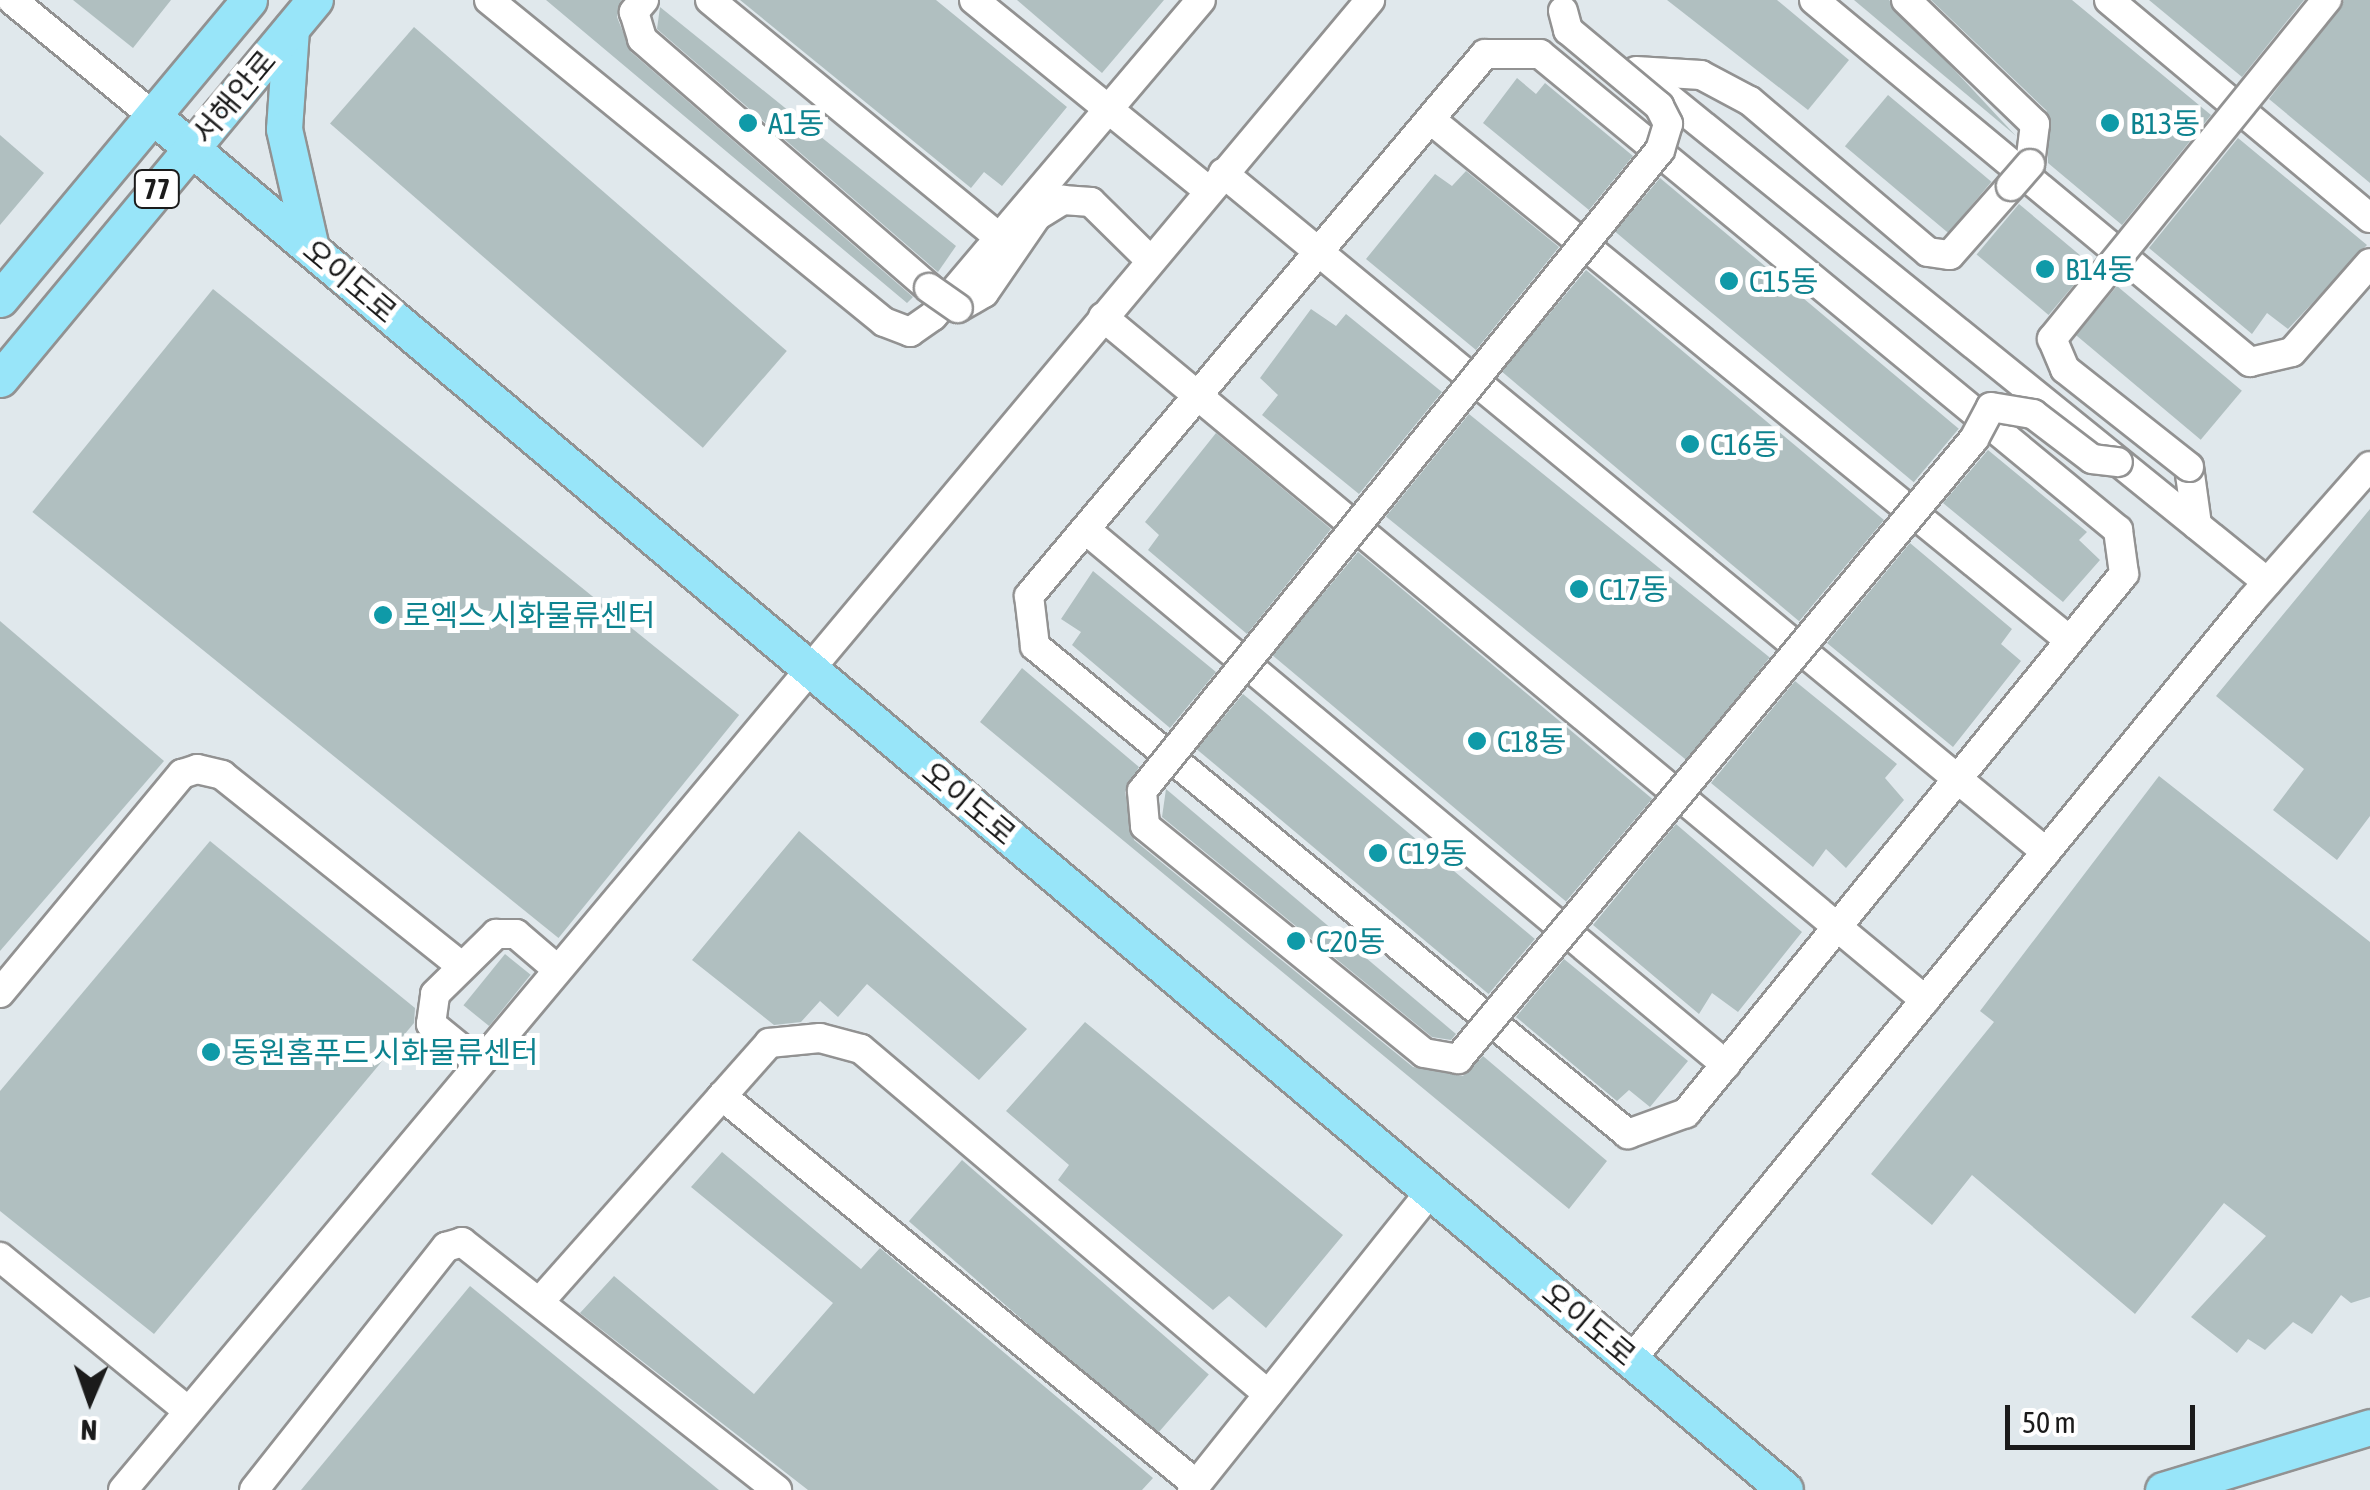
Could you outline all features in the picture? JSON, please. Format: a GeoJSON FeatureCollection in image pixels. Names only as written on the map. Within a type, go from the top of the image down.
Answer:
{"type":"FeatureCollection","features":[{"type":"Feature","properties":{"kind":"main road","name":"서해안로"},"geometry":{"type":"LineString","coordinates":[[0,299],[249,0]]}},
{"type":"Feature","properties":{"kind":"main road","name":"서해안로"},"geometry":{"type":"LineString","coordinates":[[0,379],[315,0]]}},
{"type":"Feature","properties":{"kind":"main road"},"geometry":{"type":"LineString","coordinates":[[291,28],[284,129],[312,249]]}},
{"type":"Feature","properties":{"kind":"main road","name":"오이도로"},"geometry":{"type":"LineString","coordinates":[[153,116],[1785,1490]]}},
{"type":"Feature","properties":{"kind":"main road"},"geometry":{"type":"LineString","coordinates":[[2163,1490],[2370,1427]]}},
{"type":"Feature","properties":{"kind":"street"},"geometry":{"type":"LineString","coordinates":[[12,0],[153,116]]}},
{"type":"Feature","properties":{"kind":"street"},"geometry":{"type":"LineString","coordinates":[[489,0],[884,322],[910,332],[933,316],[1201,0]]}},
{"type":"Feature","properties":{"kind":"street"},"geometry":{"type":"LineString","coordinates":[[644,0],[634,12],[642,39],[927,287],[958,308],[984,293],[1038,216],[1063,200],[1091,202],[1150,260]]}},
{"type":"Feature","properties":{"kind":"street"},"geometry":{"type":"LineString","coordinates":[[710,0],[1000,238]]}},
{"type":"Feature","properties":{"kind":"street"},"geometry":{"type":"LineString","coordinates":[[974,0],[1107,111],[1319,254],[2046,852]]}},
{"type":"Feature","properties":{"kind":"street"},"geometry":{"type":"LineString","coordinates":[[124,1490],[1370,0]]}},
{"type":"Feature","properties":{"kind":"street"},"geometry":{"type":"LineString","coordinates":[[1814,0],[2250,362],[2292,352],[2370,263]]}},
{"type":"Feature","properties":{"kind":"street"},"geometry":{"type":"LineString","coordinates":[[1636,71],[1701,75],[1750,101],[1928,252],[1950,255],[2030,164],[2035,124],[1906,0]]}},
{"type":"Feature","properties":{"kind":"street"},"geometry":{"type":"LineString","coordinates":[[2109,0],[2370,218]]}},
{"type":"Feature","properties":{"kind":"street"},"geometry":{"type":"LineString","coordinates":[[2196,525],[2189,467],[2065,369],[2052,339],[2327,0]]}},
{"type":"Feature","properties":{"kind":"street"},"geometry":{"type":"LineString","coordinates":[[1556,6],[2268,582]]}},
{"type":"Feature","properties":{"kind":"street"},"geometry":{"type":"LineString","coordinates":[[1556,6],[1568,30],[1659,106],[1668,124],[1660,150],[1142,792],[1145,826],[1424,1053],[1458,1060],[1974,439],[1992,406],[2033,414],[2092,459],[2118,462]]}},
{"type":"Feature","properties":{"kind":"street"},"geometry":{"type":"LineString","coordinates":[[1485,54],[1540,54],[2118,530],[2124,574],[1955,777],[1840,929],[1686,1113],[1628,1134],[1035,646],[1029,596],[1431,120],[1485,54]]}},
{"type":"Feature","properties":{"kind":"street"},"geometry":{"type":"LineString","coordinates":[[1431,120],[2069,640]]}},
{"type":"Feature","properties":{"kind":"street"},"geometry":{"type":"LineString","coordinates":[[1103,317],[1925,1000]]}},
{"type":"Feature","properties":{"kind":"street"},"geometry":{"type":"LineString","coordinates":[[1631,1360],[2268,582],[2370,466]]}},
{"type":"Feature","properties":{"kind":"street"},"geometry":{"type":"LineString","coordinates":[[1086,530],[1726,1065]]}},
{"type":"Feature","properties":{"kind":"street"},"geometry":{"type":"LineString","coordinates":[[0,993],[182,774],[197,768],[222,774],[461,966]]}},
{"type":"Feature","properties":{"kind":"street"},"geometry":{"type":"LineString","coordinates":[[478,1063],[431,1024],[434,994],[487,938],[506,933],[557,969]]}},
{"type":"Feature","properties":{"kind":"street"},"geometry":{"type":"LineString","coordinates":[[542,1299],[776,1038],[861,1049],[1268,1394]]}},
{"type":"Feature","properties":{"kind":"street"},"geometry":{"type":"LineString","coordinates":[[722,1096],[1194,1487],[1431,1192]]}},
{"type":"Feature","properties":{"kind":"street"},"geometry":{"type":"LineString","coordinates":[[254,1490],[446,1247],[474,1245],[777,1490]]}},
{"type":"Feature","properties":{"kind":"street"},"geometry":{"type":"LineString","coordinates":[[0,1256],[188,1410]]}},
{"type":"Feature","properties":{"kind":"building"},"geometry":{"type":"Polygon","coordinates":[[[73,0],[171,0],[133,48],[73,0]]]}},
{"type":"Feature","properties":{"kind":"building"},"geometry":{"type":"Polygon","coordinates":[[[546,0],[621,0],[617,17],[631,52],[913,297],[907,303],[546,0]]]}},
{"type":"Feature","properties":{"kind":"building"},"geometry":{"type":"Polygon","coordinates":[[[740,0],[936,0],[1067,107],[1002,186],[984,172],[971,188],[740,0]]]}},
{"type":"Feature","properties":{"kind":"building"},"geometry":{"type":"Polygon","coordinates":[[[1017,0],[1164,0],[1102,73],[1017,0]]]}},
{"type":"Feature","properties":{"kind":"building"},"geometry":{"type":"Polygon","coordinates":[[[1667,0],[1777,0],[1849,60],[1808,110],[1667,0]]]}},
{"type":"Feature","properties":{"kind":"building"},"geometry":{"type":"Polygon","coordinates":[[[1854,0],[1889,0],[2016,136],[1854,0]]]}},
{"type":"Feature","properties":{"kind":"building"},"geometry":{"type":"Polygon","coordinates":[[[1931,0],[2072,0],[2211,115],[2122,225],[2048,163],[2047,111],[1931,0]]]}},
{"type":"Feature","properties":{"kind":"building"},"geometry":{"type":"Polygon","coordinates":[[[2149,0],[2304,0],[2242,77],[2149,0]]]}},
{"type":"Feature","properties":{"kind":"building"},"geometry":{"type":"Polygon","coordinates":[[[2344,0],[2370,0],[2370,183],[2269,99],[2344,0]]]}},
{"type":"Feature","properties":{"kind":"building"},"geometry":{"type":"Polygon","coordinates":[[[660,7],[956,246],[938,272],[657,29],[660,7]]]}},
{"type":"Feature","properties":{"kind":"building"},"geometry":{"type":"Polygon","coordinates":[[[414,27],[787,351],[703,448],[330,124],[414,27]]]}},
{"type":"Feature","properties":{"kind":"building"},"geometry":{"type":"Polygon","coordinates":[[[1517,78],[1536,94],[1545,83],[1633,156],[1589,210],[1483,123],[1517,78]]]}},
{"type":"Feature","properties":{"kind":"building"},"geometry":{"type":"Polygon","coordinates":[[[1888,95],[1991,182],[1948,233],[1845,146],[1888,95]]]}},
{"type":"Feature","properties":{"kind":"building"},"geometry":{"type":"Polygon","coordinates":[[[0,135],[44,173],[0,225],[0,135]]]}},
{"type":"Feature","properties":{"kind":"building"},"geometry":{"type":"Polygon","coordinates":[[[2238,138],[2367,245],[2288,329],[2267,313],[2252,334],[2149,248],[2238,138]]]}},
{"type":"Feature","properties":{"kind":"building"},"geometry":{"type":"Polygon","coordinates":[[[1466,171],[1559,247],[1476,350],[1366,259],[1435,174],[1452,186],[1466,171]]]}},
{"type":"Feature","properties":{"kind":"building"},"geometry":{"type":"Polygon","coordinates":[[[1660,178],[1959,429],[1914,482],[1615,232],[1660,178]]]}},
{"type":"Feature","properties":{"kind":"building"},"geometry":{"type":"Polygon","coordinates":[[[2019,204],[2091,264],[2049,315],[1977,255],[2019,204]]]}},
{"type":"Feature","properties":{"kind":"building"},"geometry":{"type":"Polygon","coordinates":[[[1586,270],[1884,520],[1799,621],[1501,371],[1586,270]]]}},
{"type":"Feature","properties":{"kind":"building"},"geometry":{"type":"Polygon","coordinates":[[[2117,286],[2242,391],[2201,440],[2076,335],[2117,286]]]}},
{"type":"Feature","properties":{"kind":"building","name":"로엑스 시화물류센터"},"geometry":{"type":"Polygon","coordinates":[[[213,289],[739,715],[559,938],[32,512],[213,289]]]}},
{"type":"Feature","properties":{"kind":"building"},"geometry":{"type":"Polygon","coordinates":[[[1311,309],[1336,326],[1346,314],[1442,392],[1359,494],[1262,415],[1278,395],[1260,378],[1311,309]]]}},
{"type":"Feature","properties":{"kind":"building"},"geometry":{"type":"Polygon","coordinates":[[[1469,414],[1770,658],[1687,760],[1386,517],[1469,414]]]}},
{"type":"Feature","properties":{"kind":"building"},"geometry":{"type":"Polygon","coordinates":[[[1216,433],[1331,529],[1247,634],[1148,550],[1159,535],[1145,522],[1216,433]]]}},
{"type":"Feature","properties":{"kind":"building"},"geometry":{"type":"Polygon","coordinates":[[[1988,450],[2087,532],[2079,540],[2100,560],[2063,602],[1943,503],[1988,450]]]}},
{"type":"Feature","properties":{"kind":"building"},"geometry":{"type":"Polygon","coordinates":[[[2370,509],[2370,816],[2337,860],[2273,810],[2304,769],[2216,696],[2370,509]]]}},
{"type":"Feature","properties":{"kind":"building"},"geometry":{"type":"Polygon","coordinates":[[[1910,543],[2012,629],[2001,644],[2021,661],[1953,747],[1827,643],[1910,543]]]}},
{"type":"Feature","properties":{"kind":"building"},"geometry":{"type":"Polygon","coordinates":[[[1358,552],[1652,799],[1566,901],[1272,655],[1358,552]]]}},
{"type":"Feature","properties":{"kind":"building"},"geometry":{"type":"Polygon","coordinates":[[[1093,571],[1216,672],[1170,728],[1072,645],[1081,632],[1061,619],[1093,571]]]}},
{"type":"Feature","properties":{"kind":"building"},"geometry":{"type":"Polygon","coordinates":[[[0,621],[164,761],[0,951],[0,621]]]}},
{"type":"Feature","properties":{"kind":"building"},"geometry":{"type":"Polygon","coordinates":[[[1022,668],[1139,767],[1125,792],[1134,840],[1413,1067],[1463,1076],[1483,1056],[1607,1161],[1569,1209],[980,722],[1022,668]]]}},
{"type":"Feature","properties":{"kind":"building"},"geometry":{"type":"Polygon","coordinates":[[[1795,681],[1897,764],[1885,778],[1904,800],[1846,868],[1826,849],[1813,867],[1711,783],[1795,681]]]}},
{"type":"Feature","properties":{"kind":"building"},"geometry":{"type":"Polygon","coordinates":[[[1243,694],[1535,939],[1489,994],[1197,749],[1243,694]]]}},
{"type":"Feature","properties":{"kind":"building"},"geometry":{"type":"Polygon","coordinates":[[[2159,776],[2370,942],[2370,1297],[2351,1303],[2341,1295],[2312,1334],[2293,1322],[2265,1350],[2248,1339],[2237,1353],[2191,1317],[2266,1236],[2224,1203],[2135,1314],[1972,1175],[1932,1225],[1871,1174],[1994,1022],[1980,1011],[2159,776]]]}},
{"type":"Feature","properties":{"kind":"building"},"geometry":{"type":"Polygon","coordinates":[[[1166,789],[1456,1034],[1451,1040],[1432,1037],[1162,817],[1166,789]]]}},
{"type":"Feature","properties":{"kind":"building"},"geometry":{"type":"Polygon","coordinates":[[[1676,824],[1802,932],[1738,1012],[1712,993],[1699,1014],[1593,925],[1676,824]]]}},
{"type":"Feature","properties":{"kind":"building"},"geometry":{"type":"Polygon","coordinates":[[[799,831],[1027,1029],[979,1080],[867,984],[838,1017],[820,1001],[801,1022],[774,1025],[692,960],[799,831]]]}},
{"type":"Feature","properties":{"kind":"building","name":"동원홈푸드 시화물류센터"},"geometry":{"type":"Polygon","coordinates":[[[210,841],[415,1008],[414,1023],[154,1334],[0,1211],[0,1091],[210,841]]]}},
{"type":"Feature","properties":{"kind":"building"},"geometry":{"type":"Polygon","coordinates":[[[505,954],[531,975],[489,1026],[463,1005],[505,954]]]}},
{"type":"Feature","properties":{"kind":"building"},"geometry":{"type":"Polygon","coordinates":[[[1564,959],[1688,1061],[1650,1107],[1629,1090],[1617,1101],[1516,1017],[1564,959]]]}},
{"type":"Feature","properties":{"kind":"building"},"geometry":{"type":"Polygon","coordinates":[[[1085,1022],[1343,1235],[1266,1328],[1229,1296],[1213,1310],[1058,1180],[1069,1165],[1006,1111],[1085,1022]]]}},
{"type":"Feature","properties":{"kind":"building"},"geometry":{"type":"Polygon","coordinates":[[[722,1152],[861,1269],[880,1248],[1153,1478],[1142,1490],[808,1490],[580,1313],[614,1276],[754,1394],[833,1303],[691,1187],[722,1152]]]}},
{"type":"Feature","properties":{"kind":"building"},"geometry":{"type":"Polygon","coordinates":[[[962,1160],[1209,1375],[1156,1436],[909,1221],[962,1160]]]}},
{"type":"Feature","properties":{"kind":"building"},"geometry":{"type":"Polygon","coordinates":[[[470,1286],[719,1490],[301,1490],[470,1286]]]}},
{"type":"Feature","properties":{"kind":"place","name":"A1동"},"geometry":{"type":"Point","coordinates":[748,123]}},
{"type":"Feature","properties":{"kind":"place","name":"B13동"},"geometry":{"type":"Point","coordinates":[2110,123]}},
{"type":"Feature","properties":{"kind":"place","name":"B14동"},"geometry":{"type":"Point","coordinates":[2045,269]}},
{"type":"Feature","properties":{"kind":"place","name":"C15동"},"geometry":{"type":"Point","coordinates":[1729,281]}},
{"type":"Feature","properties":{"kind":"place","name":"C16동"},"geometry":{"type":"Point","coordinates":[1690,444]}},
{"type":"Feature","properties":{"kind":"place","name":"C17동"},"geometry":{"type":"Point","coordinates":[1579,589]}},
{"type":"Feature","properties":{"kind":"place","name":"로엑스 시화물류센터"},"geometry":{"type":"Point","coordinates":[383,615]}},
{"type":"Feature","properties":{"kind":"place","name":"C18동"},"geometry":{"type":"Point","coordinates":[1477,741]}},
{"type":"Feature","properties":{"kind":"place","name":"C19동"},"geometry":{"type":"Point","coordinates":[1378,853]}},
{"type":"Feature","properties":{"kind":"place","name":"C20동"},"geometry":{"type":"Point","coordinates":[1296,941]}},
{"type":"Feature","properties":{"kind":"place","name":"동원홈푸드 시화물류센터"},"geometry":{"type":"Point","coordinates":[211,1052]}}]}
